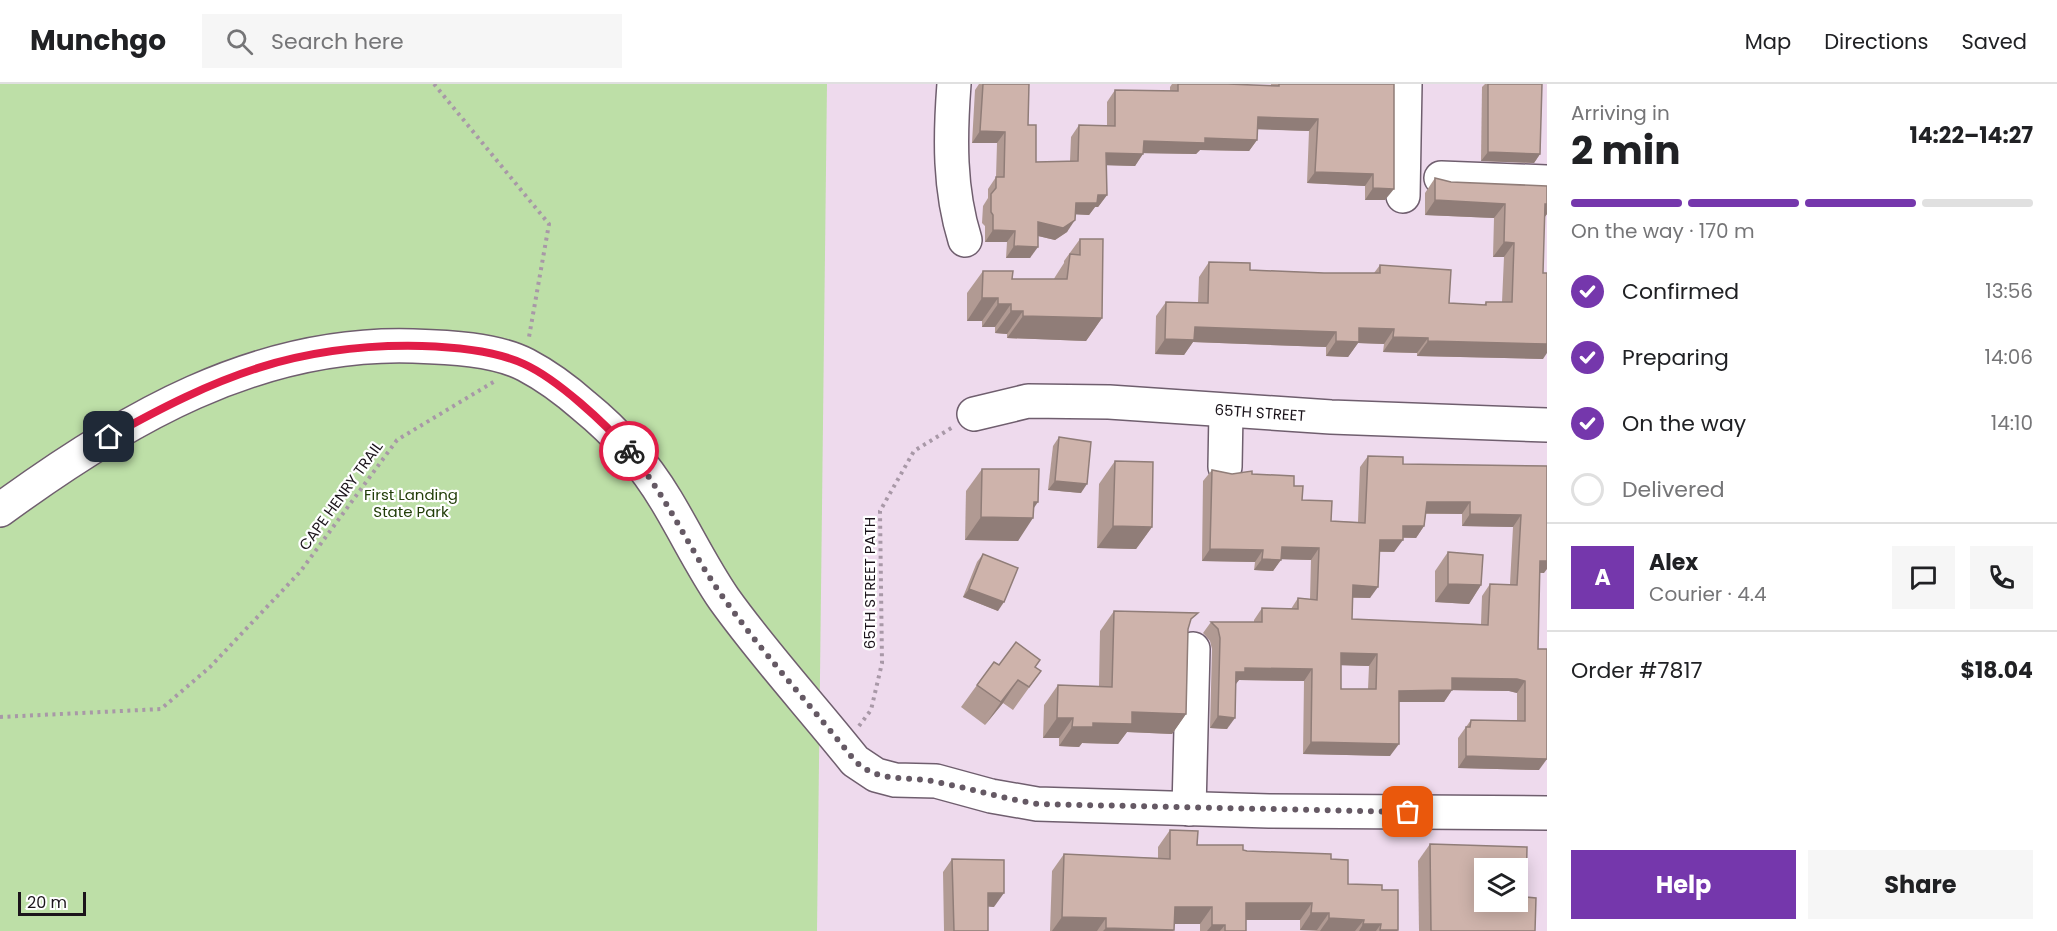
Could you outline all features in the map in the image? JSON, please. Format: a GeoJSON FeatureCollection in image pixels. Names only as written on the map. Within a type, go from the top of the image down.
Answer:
{"type":"FeatureCollection","features":[{"type":"Feature","properties":{"kind":"street"},"geometry":{"type":"LineString","coordinates":[[954,84],[951,125],[953,184],[965,240]]}},
{"type":"Feature","properties":{"kind":"street"},"geometry":{"type":"LineString","coordinates":[[1403,196],[1405,84]]}},
{"type":"Feature","properties":{"kind":"street"},"geometry":{"type":"LineString","coordinates":[[1441,178],[1547,182]]}},
{"type":"Feature","properties":{"kind":"street"},"geometry":{"type":"LineString","coordinates":[[0,510],[93,446],[156,411],[220,380],[271,362],[323,350],[386,345],[438,346],[479,352],[524,364],[584,406],[639,463],[666,500],[703,568],[726,602],[860,766],[876,775],[895,780],[936,781],[971,791],[1037,804],[1547,813]]}},
{"type":"Feature","properties":{"kind":"street","name":"65TH STREET"},"geometry":{"type":"LineString","coordinates":[[974,414],[1028,401],[1108,402],[1331,417],[1547,424]]}},
{"type":"Feature","properties":{"kind":"street"},"geometry":{"type":"LineString","coordinates":[[1225,467],[1226,411]]}},
{"type":"Feature","properties":{"kind":"street"},"geometry":{"type":"LineString","coordinates":[[1189,808],[1193,649]]}},
{"type":"Feature","properties":{"kind":"path"},"geometry":{"type":"LineString","coordinates":[[434,84],[549,224],[524,364]]}},
{"type":"Feature","properties":{"kind":"path","name":"CAPE HENRY TRAIL"},"geometry":{"type":"LineString","coordinates":[[0,717],[161,710],[210,667],[300,572],[397,440],[524,364]]}},
{"type":"Feature","properties":{"kind":"path","name":"65TH STREET PATH"},"geometry":{"type":"LineString","coordinates":[[843,746],[871,710],[882,663],[880,511],[914,451],[974,414]]}},
{"type":"Feature","properties":{"kind":"green space","name":"First Landing State Park"},"geometry":{"type":"Polygon","coordinates":[[[0,84],[827,84],[817,931],[0,931],[0,84]]]}},
{"type":"Feature","properties":{"kind":"building"},"geometry":{"type":"Polygon","coordinates":[[[983,84],[1029,84],[1028,125],[1036,125],[1036,162],[1078,161],[1079,125],[1115,126],[1115,90],[1178,91],[1178,84],[1279,86],[1279,84],[1394,84],[1394,189],[1373,188],[1373,174],[1315,172],[1318,119],[1258,117],[1257,140],[1205,138],[1205,143],[1144,141],[1143,154],[1106,153],[1107,195],[1098,195],[1097,203],[1076,203],[1075,220],[1063,228],[1038,222],[1038,247],[1014,246],[1015,231],[993,230],[991,194],[996,188],[996,177],[1004,177],[1005,132],[980,131],[983,84]]]}},
{"type":"Feature","properties":{"kind":"building"},"geometry":{"type":"Polygon","coordinates":[[[1488,84],[1542,84],[1540,154],[1488,152],[1488,84]]]}},
{"type":"Feature","properties":{"kind":"building"},"geometry":{"type":"Polygon","coordinates":[[[1435,178],[1451,182],[1547,186],[1543,273],[1547,273],[1547,344],[1428,341],[1428,338],[1393,337],[1394,329],[1359,328],[1359,342],[1336,341],[1336,332],[1195,327],[1194,340],[1165,339],[1166,302],[1208,303],[1209,262],[1250,263],[1250,270],[1324,273],[1380,273],[1380,265],[1451,270],[1449,303],[1486,305],[1486,302],[1512,302],[1514,243],[1504,242],[1505,204],[1435,200],[1435,178]]]}},
{"type":"Feature","properties":{"kind":"building"},"geometry":{"type":"Polygon","coordinates":[[[1080,239],[1103,239],[1102,318],[1023,316],[1023,311],[1011,311],[1011,304],[998,304],[998,298],[982,298],[983,271],[1013,271],[1012,279],[1067,279],[1070,254],[1080,255],[1080,239]]]}},
{"type":"Feature","properties":{"kind":"building"},"geometry":{"type":"Polygon","coordinates":[[[1059,437],[1091,442],[1087,484],[1055,481],[1059,437]]]}},
{"type":"Feature","properties":{"kind":"building"},"geometry":{"type":"Polygon","coordinates":[[[1368,456],[1403,457],[1403,464],[1547,466],[1547,561],[1540,561],[1538,649],[1547,649],[1547,759],[1466,756],[1466,727],[1470,727],[1471,720],[1525,721],[1525,681],[1517,679],[1452,678],[1452,690],[1399,691],[1399,744],[1311,742],[1312,669],[1245,668],[1245,672],[1236,672],[1235,718],[1218,716],[1220,638],[1218,629],[1211,622],[1262,622],[1262,608],[1298,609],[1298,598],[1317,600],[1319,548],[1282,547],[1281,560],[1262,559],[1263,550],[1210,549],[1212,470],[1232,474],[1252,471],[1252,474],[1294,476],[1294,486],[1303,486],[1302,500],[1332,501],[1331,521],[1365,523],[1368,456]],[[1427,502],[1424,526],[1403,526],[1403,540],[1380,540],[1378,587],[1353,585],[1352,619],[1488,625],[1490,584],[1517,585],[1521,515],[1470,514],[1470,502],[1427,502]],[[1341,653],[1341,689],[1376,689],[1377,654],[1341,653]]]}},
{"type":"Feature","properties":{"kind":"building"},"geometry":{"type":"Polygon","coordinates":[[[1115,461],[1153,462],[1152,527],[1113,526],[1115,461]]]}},
{"type":"Feature","properties":{"kind":"building"},"geometry":{"type":"Polygon","coordinates":[[[982,469],[1039,469],[1038,502],[1034,502],[1033,518],[981,517],[982,469]]]}},
{"type":"Feature","properties":{"kind":"building"},"geometry":{"type":"Polygon","coordinates":[[[1448,552],[1483,555],[1481,585],[1448,584],[1448,552]]]}},
{"type":"Feature","properties":{"kind":"building"},"geometry":{"type":"Polygon","coordinates":[[[983,554],[1018,568],[1004,602],[969,589],[983,554]]]}},
{"type":"Feature","properties":{"kind":"building"},"geometry":{"type":"Polygon","coordinates":[[[1114,611],[1198,613],[1191,619],[1188,629],[1186,714],[1132,712],[1132,724],[1093,723],[1093,727],[1072,727],[1073,718],[1057,718],[1058,685],[1112,687],[1114,611]]]}},
{"type":"Feature","properties":{"kind":"building"},"geometry":{"type":"Polygon","coordinates":[[[1016,642],[1040,660],[1035,667],[1041,671],[1029,687],[1018,680],[1001,702],[977,685],[994,662],[999,665],[1016,642]]]}},
{"type":"Feature","properties":{"kind":"building"},"geometry":{"type":"Polygon","coordinates":[[[1170,830],[1198,831],[1197,845],[1243,845],[1243,850],[1247,851],[1331,854],[1331,859],[1348,860],[1348,884],[1382,885],[1382,890],[1398,890],[1398,930],[1380,930],[1381,924],[1363,924],[1364,920],[1329,918],[1329,913],[1311,913],[1312,903],[1246,903],[1246,931],[1225,931],[1225,925],[1212,925],[1212,907],[1175,907],[1174,930],[1106,928],[1106,918],[1062,917],[1064,854],[1170,859],[1170,830]]]}},
{"type":"Feature","properties":{"kind":"building"},"geometry":{"type":"Polygon","coordinates":[[[1430,844],[1527,847],[1527,858],[1474,858],[1474,912],[1528,912],[1528,897],[1536,898],[1535,931],[1431,931],[1430,844]]]}},
{"type":"Feature","properties":{"kind":"building"},"geometry":{"type":"Polygon","coordinates":[[[952,859],[1004,860],[1004,893],[988,893],[988,931],[954,931],[952,859]]]}},
{"type":"Feature","properties":{"kind":"way so far"},"geometry":{"type":"LineString","coordinates":[[629,451],[666,500],[703,568],[726,602],[855,761],[876,775],[895,780],[913,778],[936,781],[991,796],[1037,804],[1269,811],[1408,812]]}},
{"type":"Feature","properties":{"kind":"route"},"geometry":{"type":"LineString","coordinates":[[109,437],[220,380],[271,362],[323,350],[386,345],[438,346],[479,352],[524,364],[584,406],[629,451]]}}]}
